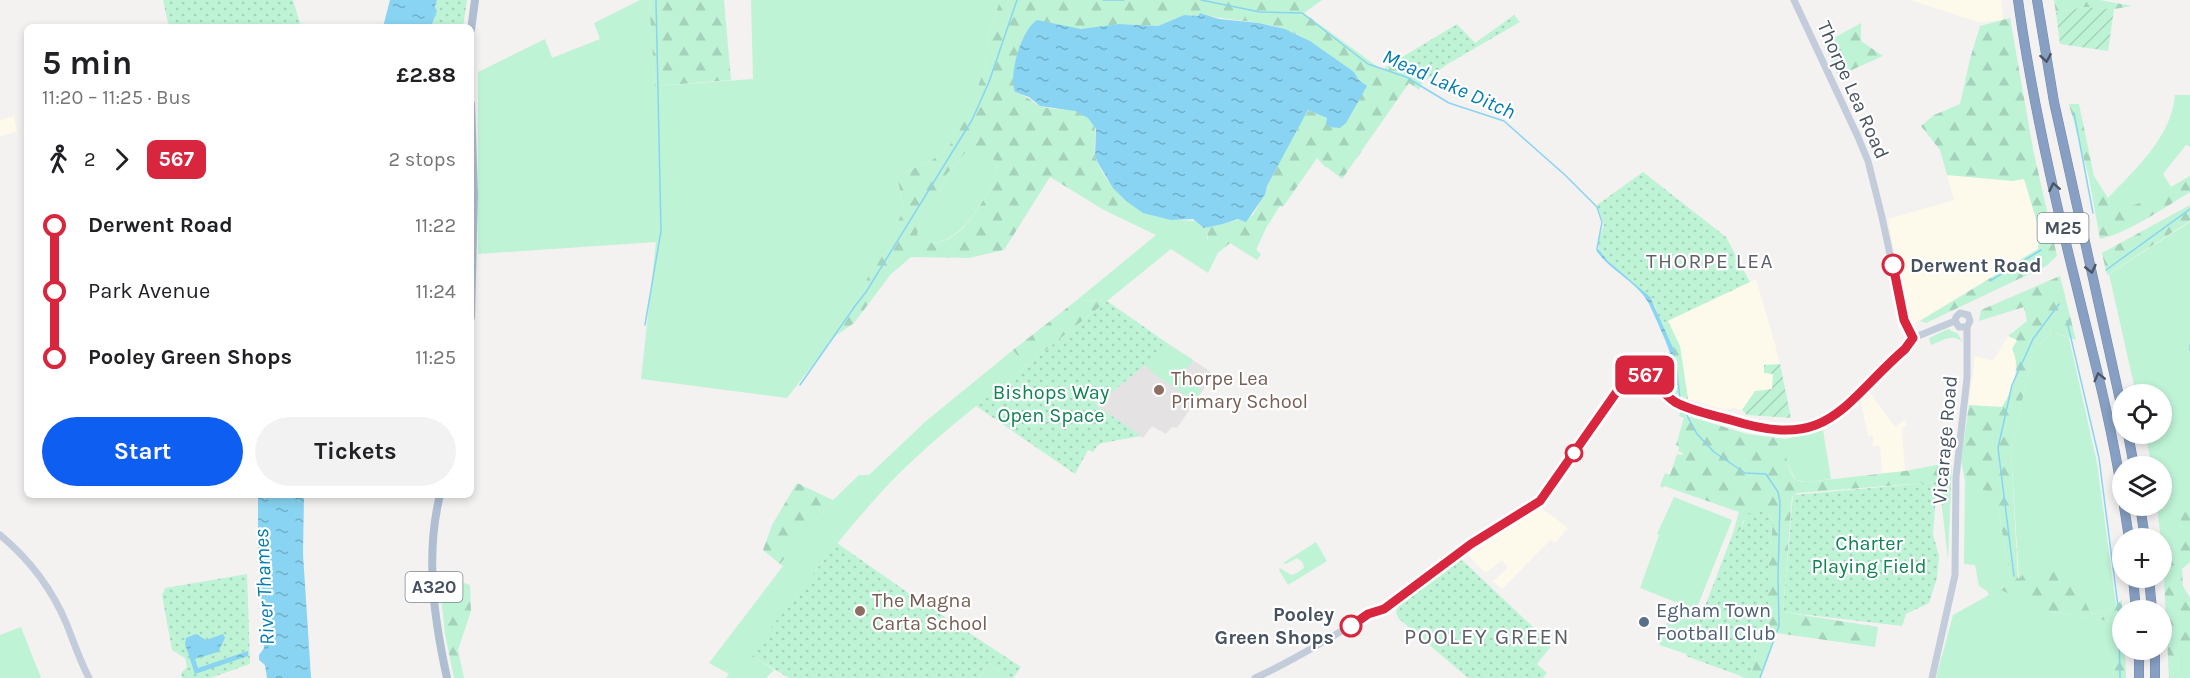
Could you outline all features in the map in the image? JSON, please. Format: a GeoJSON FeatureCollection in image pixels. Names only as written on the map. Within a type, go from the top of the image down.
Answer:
{"type":"FeatureCollection","features":[{"type":"Feature","properties":{"kind":"highway","name":"M25"},"geometry":{"type":"LineString","coordinates":[[2018,0],[2054,186],[2105,402],[2115,456]]}},
{"type":"Feature","properties":{"kind":"highway","name":"M25"},"geometry":{"type":"LineString","coordinates":[[2037,0],[2054,102],[2116,384]]}},
{"type":"Feature","properties":{"kind":"highway"},"geometry":{"type":"LineString","coordinates":[[2139,660],[2139,678]]}},
{"type":"Feature","properties":{"kind":"highway"},"geometry":{"type":"LineString","coordinates":[[2155,660],[2155,678]]}},
{"type":"Feature","properties":{"kind":"main road"},"geometry":{"type":"LineString","coordinates":[[472,24],[475,0]]}},
{"type":"Feature","properties":{"kind":"main road","name":"Thorpe Lea Road"},"geometry":{"type":"LineString","coordinates":[[1794,0],[1868,161],[1904,320],[1913,338]]}},
{"type":"Feature","properties":{"kind":"main road"},"geometry":{"type":"LineString","coordinates":[[1255,678],[1276,669],[1368,614],[1384,609],[1471,544],[1533,508],[1550,488],[1618,390],[1630,379],[1644,375],[1678,403],[1744,424],[1767,430],[1806,430],[1830,420],[1905,349],[1913,338],[1955,321],[1959,314],[1966,314],[1970,319],[1964,328],[1955,321]]}},
{"type":"Feature","properties":{"kind":"main road","name":"Vicarage Road"},"geometry":{"type":"LineString","coordinates":[[1932,678],[1955,575],[1956,477],[1968,378],[1968,346],[1964,328]]}},
{"type":"Feature","properties":{"kind":"main road","name":"A320"},"geometry":{"type":"LineString","coordinates":[[439,498],[433,528],[432,567],[438,627],[447,678]]}},
{"type":"Feature","properties":{"kind":"main road"},"geometry":{"type":"LineString","coordinates":[[0,535],[31,566],[51,594],[67,624],[89,678]]}},
{"type":"Feature","properties":{"kind":"shaded area"},"geometry":{"type":"Polygon","coordinates":[[[1910,0],[2001,0],[2003,20],[1978,22],[1910,0]]]}},
{"type":"Feature","properties":{"kind":"shaded area"},"geometry":{"type":"Polygon","coordinates":[[[14,116],[17,131],[0,137],[0,120],[14,116]]]}},
{"type":"Feature","properties":{"kind":"shaded area"},"geometry":{"type":"Polygon","coordinates":[[[1947,175],[2012,181],[2024,178],[2040,232],[2038,249],[1912,325],[1905,310],[1888,219],[1954,200],[1947,175]]]}},
{"type":"Feature","properties":{"kind":"shaded area"},"geometry":{"type":"Polygon","coordinates":[[[1756,279],[1775,344],[1791,418],[1747,415],[1742,410],[1734,408],[1725,410],[1688,399],[1680,346],[1668,321],[1756,279]]]}},
{"type":"Feature","properties":{"kind":"shaded area"},"geometry":{"type":"Polygon","coordinates":[[[2008,336],[2017,339],[2014,387],[2002,407],[1969,405],[1975,356],[1993,361],[2008,336]]]}},
{"type":"Feature","properties":{"kind":"shaded area","name":"Thorpe Lea Primary School"},"geometry":{"type":"Polygon","coordinates":[[[1170,345],[1214,374],[1177,428],[1172,427],[1166,434],[1152,426],[1143,438],[1096,405],[1170,345]]]}},
{"type":"Feature","properties":{"kind":"shaded area"},"geometry":{"type":"Polygon","coordinates":[[[1871,394],[1895,427],[1906,419],[1906,426],[1902,427],[1905,471],[1882,473],[1880,446],[1873,446],[1873,435],[1868,436],[1861,402],[1871,394]]]}},
{"type":"Feature","properties":{"kind":"shaded area"},"geometry":{"type":"Polygon","coordinates":[[[1540,507],[1568,528],[1555,543],[1550,540],[1502,589],[1493,581],[1508,568],[1502,560],[1485,573],[1468,555],[1540,507]]]}},
{"type":"Feature","properties":{"kind":"green space"},"geometry":{"type":"Polygon","coordinates":[[[163,0],[293,0],[300,24],[168,24],[163,0]]]}},
{"type":"Feature","properties":{"kind":"green space"},"geometry":{"type":"Polygon","coordinates":[[[437,0],[467,0],[463,24],[432,24],[437,11],[435,8],[437,0]]]}},
{"type":"Feature","properties":{"kind":"green space"},"geometry":{"type":"Polygon","coordinates":[[[640,0],[649,0],[655,86],[753,79],[751,0],[1000,0],[989,36],[985,67],[966,121],[959,120],[953,142],[930,162],[897,175],[904,210],[896,227],[837,334],[787,398],[641,379],[656,242],[478,254],[478,72],[545,39],[552,58],[600,39],[594,23],[640,0]]]}},
{"type":"Feature","properties":{"kind":"green space"},"geometry":{"type":"Polygon","coordinates":[[[649,0],[724,0],[731,80],[655,86],[649,0]]]}},
{"type":"Feature","properties":{"kind":"green space"},"geometry":{"type":"Polygon","coordinates":[[[1000,0],[1322,0],[1304,13],[1382,70],[1394,62],[1422,83],[1419,90],[1409,83],[1342,179],[1326,168],[1317,158],[1266,228],[1256,250],[1261,254],[1257,260],[1230,243],[1218,253],[1207,247],[1208,236],[1204,228],[1252,216],[1308,110],[1327,118],[1359,80],[1355,73],[1310,42],[1290,32],[1273,26],[1200,13],[1198,16],[1184,15],[1158,26],[1119,24],[1086,29],[1071,28],[1023,39],[1014,73],[1017,93],[1041,106],[1072,110],[1089,119],[1095,129],[1096,159],[1109,182],[1126,201],[1104,210],[1050,177],[1004,250],[969,258],[911,257],[891,274],[854,323],[837,335],[904,210],[897,175],[930,162],[953,142],[959,119],[966,120],[985,67],[989,36],[1000,0]],[[985,151],[965,153],[946,175],[938,199],[919,223],[917,237],[934,244],[955,235],[969,221],[997,178],[996,162],[985,151]]]}},
{"type":"Feature","properties":{"kind":"green space"},"geometry":{"type":"Polygon","coordinates":[[[2054,0],[2100,0],[2132,6],[2114,9],[2083,7],[2056,13],[2054,0]]]}},
{"type":"Feature","properties":{"kind":"green space"},"geometry":{"type":"Polygon","coordinates":[[[2083,7],[2114,9],[2108,51],[2060,44],[2056,13],[2083,7]]]}},
{"type":"Feature","properties":{"kind":"green space"},"geometry":{"type":"Polygon","coordinates":[[[1514,15],[1520,22],[1446,65],[1422,83],[1394,62],[1457,24],[1475,43],[1514,15]]]}},
{"type":"Feature","properties":{"kind":"green space"},"geometry":{"type":"Polygon","coordinates":[[[2010,18],[2033,149],[2057,256],[2046,266],[1926,323],[1920,321],[2038,249],[2040,232],[2024,179],[2013,181],[1947,175],[1940,150],[1921,126],[1934,115],[1960,104],[1980,26],[2010,18]]]}},
{"type":"Feature","properties":{"kind":"green space"},"geometry":{"type":"Polygon","coordinates":[[[1861,23],[1861,41],[1883,56],[1838,76],[1823,44],[1861,23]]]}},
{"type":"Feature","properties":{"kind":"green space"},"geometry":{"type":"Polygon","coordinates":[[[2175,95],[2190,95],[2190,147],[2186,145],[2163,174],[2171,187],[2148,200],[2111,213],[2108,198],[2140,164],[2159,139],[2167,125],[2175,95]]]}},
{"type":"Feature","properties":{"kind":"green space"},"geometry":{"type":"Polygon","coordinates":[[[2069,104],[2079,104],[2094,176],[2108,198],[2111,213],[2148,200],[2190,176],[2190,192],[2135,225],[2100,239],[2089,178],[2069,104]]]}},
{"type":"Feature","properties":{"kind":"green space"},"geometry":{"type":"Polygon","coordinates":[[[985,151],[996,162],[997,178],[994,185],[969,221],[954,235],[933,244],[917,237],[919,223],[938,199],[946,175],[965,153],[985,151]]]}},
{"type":"Feature","properties":{"kind":"green space"},"geometry":{"type":"Polygon","coordinates":[[[1643,172],[1726,237],[1750,282],[1661,324],[1655,306],[1599,252],[1598,243],[1604,224],[1597,205],[1643,172]]]}},
{"type":"Feature","properties":{"kind":"green space"},"geometry":{"type":"Polygon","coordinates":[[[1126,201],[1157,216],[1202,224],[1207,236],[1208,247],[1218,253],[1208,273],[1171,249],[1107,301],[1077,300],[1156,235],[1104,210],[1126,201]]]}},
{"type":"Feature","properties":{"kind":"green space"},"geometry":{"type":"Polygon","coordinates":[[[2190,205],[2190,221],[2107,275],[2102,253],[2190,205]]]}},
{"type":"Feature","properties":{"kind":"green space"},"geometry":{"type":"Polygon","coordinates":[[[2190,222],[2190,507],[2183,511],[2172,556],[2172,528],[2159,528],[2158,516],[2172,516],[2172,456],[2150,456],[2147,444],[2172,444],[2172,384],[2134,384],[2109,274],[2190,222]]]}},
{"type":"Feature","properties":{"kind":"green space"},"geometry":{"type":"Polygon","coordinates":[[[2060,276],[2076,340],[2052,332],[2033,351],[2011,451],[2018,579],[2025,573],[2052,568],[2072,575],[2091,614],[2108,611],[2112,608],[2112,650],[2110,621],[2050,612],[2001,590],[2011,580],[1998,509],[1989,493],[1965,481],[1961,460],[1969,405],[2002,407],[2013,386],[2016,371],[2012,349],[2017,340],[2008,336],[2027,321],[2024,307],[1979,321],[1981,310],[2060,276]]]}},
{"type":"Feature","properties":{"kind":"green space"},"geometry":{"type":"Polygon","coordinates":[[[1077,300],[1107,301],[1026,366],[1013,350],[1077,300]]]}},
{"type":"Feature","properties":{"kind":"green space","name":"Bishops Way Open Space"},"geometry":{"type":"Polygon","coordinates":[[[1107,301],[1170,345],[1096,405],[1141,436],[1102,443],[1093,452],[1088,450],[1075,474],[976,406],[1107,301]]]}},
{"type":"Feature","properties":{"kind":"green space"},"geometry":{"type":"Polygon","coordinates":[[[1668,321],[1680,346],[1688,399],[1673,393],[1650,365],[1674,350],[1662,324],[1668,321]]]}},
{"type":"Feature","properties":{"kind":"green space"},"geometry":{"type":"Polygon","coordinates":[[[1948,329],[1958,334],[1963,343],[1952,338],[1931,345],[1929,338],[1948,329]]]}},
{"type":"Feature","properties":{"kind":"green space"},"geometry":{"type":"Polygon","coordinates":[[[2052,332],[2069,338],[2097,463],[2115,600],[2112,600],[2112,608],[2108,611],[2090,614],[2072,575],[2019,579],[2011,451],[2033,351],[2052,332]]]}},
{"type":"Feature","properties":{"kind":"green space"},"geometry":{"type":"Polygon","coordinates":[[[1170,345],[1193,360],[1182,376],[1202,390],[1194,401],[1145,365],[1170,345]]]}},
{"type":"Feature","properties":{"kind":"green space"},"geometry":{"type":"Polygon","coordinates":[[[1013,350],[1026,366],[935,440],[901,471],[832,549],[751,655],[774,670],[766,678],[726,678],[729,674],[709,663],[783,566],[780,564],[833,500],[859,475],[869,475],[926,421],[1013,350]]]}},
{"type":"Feature","properties":{"kind":"green space"},"geometry":{"type":"Polygon","coordinates":[[[1780,364],[1791,418],[1747,415],[1742,410],[1755,391],[1772,389],[1773,374],[1764,373],[1764,365],[1780,364]]]}},
{"type":"Feature","properties":{"kind":"green space"},"geometry":{"type":"Polygon","coordinates":[[[1682,407],[1686,417],[1747,434],[1786,439],[1785,449],[1788,463],[1793,477],[1798,481],[1807,482],[1905,471],[1952,462],[1948,560],[1939,480],[1937,482],[1797,493],[1792,496],[1783,612],[1878,627],[1875,647],[1776,633],[1760,678],[1745,678],[1738,675],[1752,671],[1763,639],[1768,615],[1768,569],[1773,521],[1769,514],[1763,511],[1743,521],[1741,529],[1733,533],[1739,512],[1660,486],[1665,473],[1670,475],[1677,454],[1682,455],[1683,453],[1678,451],[1679,447],[1676,445],[1684,418],[1679,416],[1682,407]]]}},
{"type":"Feature","properties":{"kind":"green space"},"geometry":{"type":"Polygon","coordinates":[[[1823,430],[1831,479],[1807,482],[1796,480],[1783,451],[1786,439],[1823,430]]]}},
{"type":"Feature","properties":{"kind":"green space"},"geometry":{"type":"Polygon","coordinates":[[[1965,481],[1990,493],[1998,509],[2011,580],[2002,589],[2050,612],[2111,621],[2114,678],[1936,678],[1953,615],[1989,595],[1979,586],[1975,565],[1964,564],[1965,481]]]}},
{"type":"Feature","properties":{"kind":"green space","name":"Charter Playing Field"},"geometry":{"type":"Polygon","coordinates":[[[1937,482],[1933,534],[1939,556],[1937,578],[1929,603],[1906,614],[1902,626],[1783,612],[1793,495],[1937,482]]]}},
{"type":"Feature","properties":{"kind":"green space"},"geometry":{"type":"Polygon","coordinates":[[[797,483],[833,500],[780,564],[763,550],[772,525],[797,483]]]}},
{"type":"Feature","properties":{"kind":"green space"},"geometry":{"type":"Polygon","coordinates":[[[1674,497],[1732,520],[1696,610],[1640,588],[1659,535],[1657,534],[1674,497]]]}},
{"type":"Feature","properties":{"kind":"green space"},"geometry":{"type":"Polygon","coordinates":[[[2190,507],[2190,562],[2182,569],[2183,586],[2190,598],[2190,646],[2178,653],[2179,678],[2169,678],[2168,660],[2172,660],[2172,600],[2165,600],[2164,588],[2172,588],[2172,556],[2183,510],[2190,507]]]}},
{"type":"Feature","properties":{"kind":"green space"},"geometry":{"type":"Polygon","coordinates":[[[1758,510],[1767,512],[1773,521],[1768,569],[1768,615],[1752,671],[1738,675],[1686,656],[1733,533],[1741,529],[1747,514],[1758,510]]]}},
{"type":"Feature","properties":{"kind":"green space"},"geometry":{"type":"Polygon","coordinates":[[[1316,542],[1327,561],[1288,585],[1280,568],[1291,575],[1304,568],[1303,563],[1297,558],[1286,564],[1283,563],[1316,542]]]}},
{"type":"Feature","properties":{"kind":"green space","name":"The Magna Carta School"},"geometry":{"type":"Polygon","coordinates":[[[837,543],[1021,667],[1013,678],[1009,678],[988,663],[978,678],[789,678],[750,655],[837,543]]]}},
{"type":"Feature","properties":{"kind":"green space"},"geometry":{"type":"Polygon","coordinates":[[[1459,560],[1463,561],[1552,645],[1537,664],[1547,673],[1543,678],[1468,678],[1398,618],[1396,612],[1399,603],[1459,560]]]}},
{"type":"Feature","properties":{"kind":"green space"},"geometry":{"type":"Polygon","coordinates":[[[247,574],[250,664],[210,678],[182,678],[181,673],[187,667],[185,658],[172,650],[162,595],[165,588],[247,574]]]}},
{"type":"Feature","properties":{"kind":"green space"},"geometry":{"type":"Polygon","coordinates":[[[442,575],[470,585],[471,611],[458,650],[464,678],[454,678],[445,634],[439,577],[442,575]]]}},
{"type":"Feature","properties":{"kind":"green space"},"geometry":{"type":"Polygon","coordinates":[[[1674,604],[1701,616],[1687,654],[1659,645],[1674,604]]]}},
{"type":"Feature","properties":{"kind":"green space"},"geometry":{"type":"Polygon","coordinates":[[[21,627],[41,678],[0,678],[0,635],[21,627]]]}},
{"type":"Feature","properties":{"kind":"green space"},"geometry":{"type":"Polygon","coordinates":[[[2190,646],[2190,678],[2179,678],[2178,653],[2190,646]]]}},
{"type":"Feature","properties":{"kind":"green space"},"geometry":{"type":"Polygon","coordinates":[[[2113,660],[2125,660],[2126,678],[2114,678],[2113,660]]]}},
{"type":"Feature","properties":{"kind":"green space"},"geometry":{"type":"Polygon","coordinates":[[[988,663],[1009,678],[978,678],[988,663]]]}},
{"type":"Feature","properties":{"kind":"water"},"geometry":{"type":"Polygon","coordinates":[[[390,0],[437,0],[435,7],[437,11],[432,24],[384,24],[390,0]]]}},
{"type":"Feature","properties":{"kind":"water"},"geometry":{"type":"Polygon","coordinates":[[[1200,13],[1219,19],[1259,23],[1285,29],[1310,41],[1354,72],[1367,86],[1346,123],[1340,128],[1329,127],[1326,123],[1327,118],[1308,110],[1267,186],[1265,195],[1246,222],[1238,219],[1204,228],[1193,219],[1171,220],[1143,213],[1126,201],[1113,188],[1098,163],[1095,156],[1096,129],[1088,118],[1075,111],[1040,106],[1029,97],[1015,92],[1013,85],[1017,54],[1021,43],[1031,25],[1037,20],[1081,29],[1119,24],[1158,26],[1184,15],[1198,16],[1200,13]]]}},
{"type":"Feature","properties":{"kind":"water"},"geometry":{"type":"Polygon","coordinates":[[[1598,249],[1608,261],[1650,297],[1674,350],[1678,374],[1671,366],[1669,350],[1648,302],[1637,288],[1608,264],[1596,250],[1598,249]]]}},
{"type":"Feature","properties":{"kind":"water","name":"River Thames"},"geometry":{"type":"Polygon","coordinates":[[[258,498],[304,498],[303,554],[311,678],[267,678],[265,665],[259,660],[259,655],[264,648],[258,547],[258,498]]]}},
{"type":"Feature","properties":{"kind":"water"},"geometry":{"type":"Polygon","coordinates":[[[196,634],[206,640],[223,634],[225,638],[218,652],[195,659],[198,668],[248,651],[248,656],[195,674],[185,644],[186,638],[196,634]]]}},
{"type":"Feature","properties":{"kind":"waterway"},"geometry":{"type":"LineString","coordinates":[[645,325],[661,231],[656,0]]}},
{"type":"Feature","properties":{"kind":"waterway"},"geometry":{"type":"LineString","coordinates":[[800,385],[866,292],[972,120],[989,82],[1017,0]]}},
{"type":"Feature","properties":{"kind":"waterway","name":"Mead Lake Ditch"},"geometry":{"type":"LineString","coordinates":[[1103,0],[1124,0]]}},
{"type":"Feature","properties":{"kind":"waterway","name":"Mead Lake Ditch"},"geometry":{"type":"LineString","coordinates":[[1201,0],[1260,12],[1302,13],[1368,64],[1406,77],[1449,103],[1504,121],[1597,207],[1602,222],[1597,249]]}},
{"type":"Feature","properties":{"kind":"waterway"},"geometry":{"type":"LineString","coordinates":[[2074,113],[2093,213]]}},
{"type":"Feature","properties":{"kind":"waterway"},"geometry":{"type":"LineString","coordinates":[[2106,270],[2190,209]]}},
{"type":"Feature","properties":{"kind":"waterway"},"geometry":{"type":"LineString","coordinates":[[1990,281],[2041,250]]}},
{"type":"Feature","properties":{"kind":"waterway"},"geometry":{"type":"LineString","coordinates":[[2014,576],[1998,448],[2012,385],[2033,339],[2059,304]]}},
{"type":"Feature","properties":{"kind":"waterway"},"geometry":{"type":"LineString","coordinates":[[2067,321],[2099,458],[2117,600]]}},
{"type":"Feature","properties":{"kind":"waterway"},"geometry":{"type":"LineString","coordinates":[[2190,345],[2190,350]]}},
{"type":"Feature","properties":{"kind":"waterway","name":"Mead Lake Ditch"},"geometry":{"type":"LineString","coordinates":[[1677,373],[1680,398]]}},
{"type":"Feature","properties":{"kind":"waterway","name":"Mead Lake Ditch"},"geometry":{"type":"LineString","coordinates":[[1684,410],[1697,434],[1714,452],[1745,473],[1766,474],[1778,492],[1780,502],[1779,626],[1760,678]]}},
{"type":"Feature","properties":{"kind":"waterway"},"geometry":{"type":"LineString","coordinates":[[2120,660],[2120,678]]}},
{"type":"Feature","properties":{"kind":"bus line","name":"567"},"geometry":{"type":"LineString","coordinates":[[1351,626],[1368,614],[1384,609],[1389,603],[1471,544],[1533,508],[1550,488],[1618,390],[1630,379],[1644,375],[1651,378],[1678,403],[1756,428],[1806,430],[1830,420],[1905,349],[1913,338],[1904,320],[1893,265]]}},
{"type":"Feature","properties":{"kind":"place","name":"Derwent Road"},"geometry":{"type":"Point","coordinates":[1893,265]}},
{"type":"Feature","properties":{"kind":"place","name":"Thorpe Lea Primary School"},"geometry":{"type":"Point","coordinates":[1159,390]}},
{"type":"Feature","properties":{"kind":"place","name":"The Magna Carta School"},"geometry":{"type":"Point","coordinates":[860,611]}},
{"type":"Feature","properties":{"kind":"place","name":"Egham Town Football Club"},"geometry":{"type":"Point","coordinates":[1644,622]}},
{"type":"Feature","properties":{"kind":"place","name":"Pooley Green Shops"},"geometry":{"type":"Point","coordinates":[1351,626]}},
{"type":"Feature","properties":{"kind":"district","name":"THORPE LEA"},"geometry":{"type":"Point","coordinates":[1710,261]}},
{"type":"Feature","properties":{"kind":"district","name":"POOLEY GREEN"},"geometry":{"type":"Point","coordinates":[1487,637]}}]}
